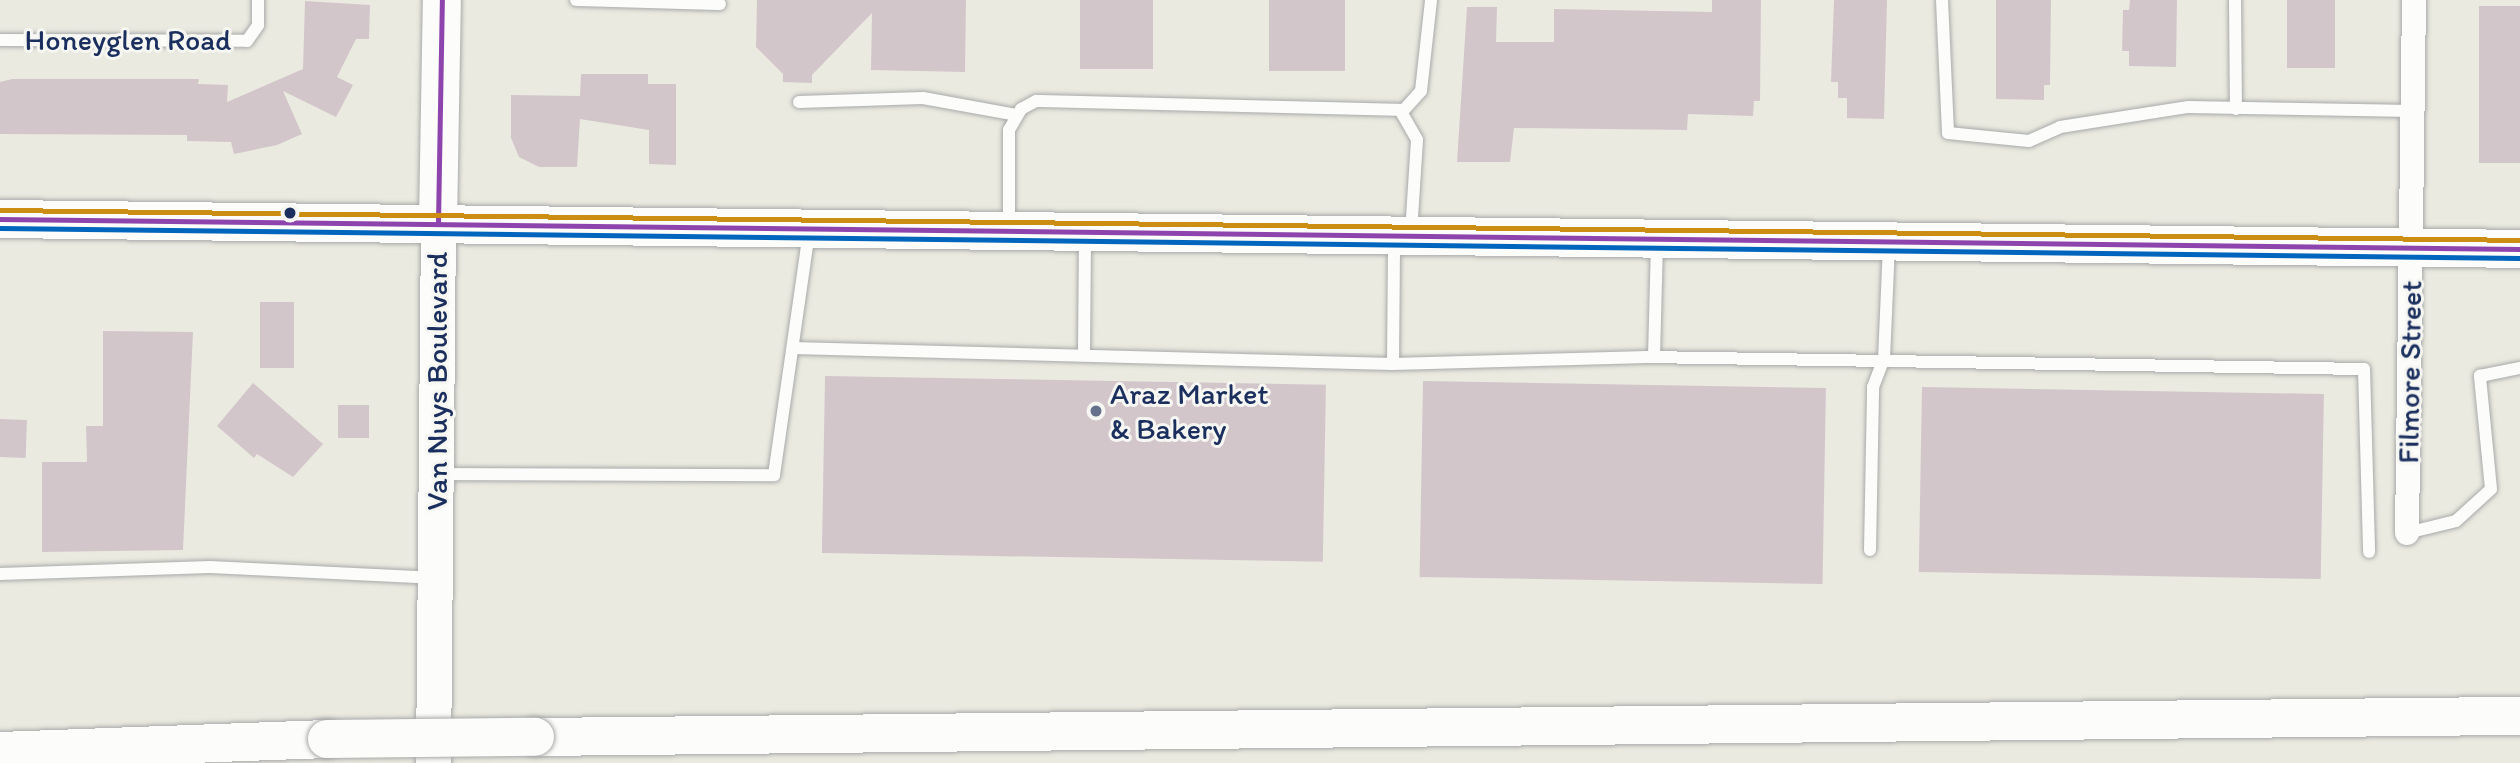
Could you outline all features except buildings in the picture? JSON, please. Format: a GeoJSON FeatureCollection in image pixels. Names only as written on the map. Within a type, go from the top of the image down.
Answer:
{"type":"FeatureCollection","features":[{"type":"Feature","properties":{"kind":"main road","name":"Van Nuys Boulevard"},"geometry":{"type":"LineString","coordinates":[[438,222],[442,0]]}},
{"type":"Feature","properties":{"kind":"main road"},"geometry":{"type":"LineString","coordinates":[[0,219],[438,222],[2520,249]]}},
{"type":"Feature","properties":{"kind":"main road"},"geometry":{"type":"LineString","coordinates":[[0,751],[327,739],[2520,716]]}},
{"type":"Feature","properties":{"kind":"street","name":"Filmore Street"},"geometry":{"type":"LineString","coordinates":[[2407,533],[2414,0]]}},
{"type":"Feature","properties":{"kind":"street","name":"Van Nuys Boulevard"},"geometry":{"type":"LineString","coordinates":[[433,763],[439,474],[438,222]]}},
{"type":"Feature","properties":{"kind":"lane","name":"Honeyglen Road"},"geometry":{"type":"LineString","coordinates":[[0,40],[236,43],[254,36],[258,0]]}},
{"type":"Feature","properties":{"kind":"lane"},"geometry":{"type":"LineString","coordinates":[[576,0],[720,4]]}},
{"type":"Feature","properties":{"kind":"lane"},"geometry":{"type":"LineString","coordinates":[[1009,230],[1009,130],[1017,115],[1036,100],[1402,112],[1421,91],[1431,0]]}},
{"type":"Feature","properties":{"kind":"lane"},"geometry":{"type":"LineString","coordinates":[[1942,0],[1948,133],[2029,141],[2060,127],[2188,107],[2413,111]]}},
{"type":"Feature","properties":{"kind":"lane"},"geometry":{"type":"LineString","coordinates":[[2235,0],[2236,108]]}},
{"type":"Feature","properties":{"kind":"lane"},"geometry":{"type":"LineString","coordinates":[[799,102],[923,98],[1017,115]]}},
{"type":"Feature","properties":{"kind":"lane"},"geometry":{"type":"LineString","coordinates":[[1393,364],[1403,234],[1417,140],[1402,112]]}},
{"type":"Feature","properties":{"kind":"lane"},"geometry":{"type":"LineString","coordinates":[[439,474],[774,475],[809,227]]}},
{"type":"Feature","properties":{"kind":"lane"},"geometry":{"type":"LineString","coordinates":[[1084,353],[1085,230]]}},
{"type":"Feature","properties":{"kind":"lane"},"geometry":{"type":"LineString","coordinates":[[1654,357],[1657,237]]}},
{"type":"Feature","properties":{"kind":"lane"},"geometry":{"type":"LineString","coordinates":[[1870,550],[1873,387],[1884,359],[1889,240]]}},
{"type":"Feature","properties":{"kind":"lane"},"geometry":{"type":"LineString","coordinates":[[793,348],[1084,353],[1393,364],[1654,357],[2364,369],[2369,552]]}},
{"type":"Feature","properties":{"kind":"lane"},"geometry":{"type":"LineString","coordinates":[[2407,533],[2456,521],[2491,489],[2480,376],[2520,368]]}},
{"type":"Feature","properties":{"kind":"lane"},"geometry":{"type":"LineString","coordinates":[[0,573],[210,567],[435,578]]}},
{"type":"Feature","properties":{"kind":"transit line"},"geometry":{"type":"LineString","coordinates":[[438,222],[442,0]]}},
{"type":"Feature","properties":{"kind":"transit line"},"geometry":{"type":"LineString","coordinates":[[0,210],[2520,240]]}},
{"type":"Feature","properties":{"kind":"transit line"},"geometry":{"type":"LineString","coordinates":[[0,219],[2520,249]]}},
{"type":"Feature","properties":{"kind":"transit line"},"geometry":{"type":"LineString","coordinates":[[0,228],[2520,258]]}},
{"type":"Feature","properties":{"kind":"place","name":"Araz Market & Bakery"},"geometry":{"type":"Point","coordinates":[1096,411]}}]}
